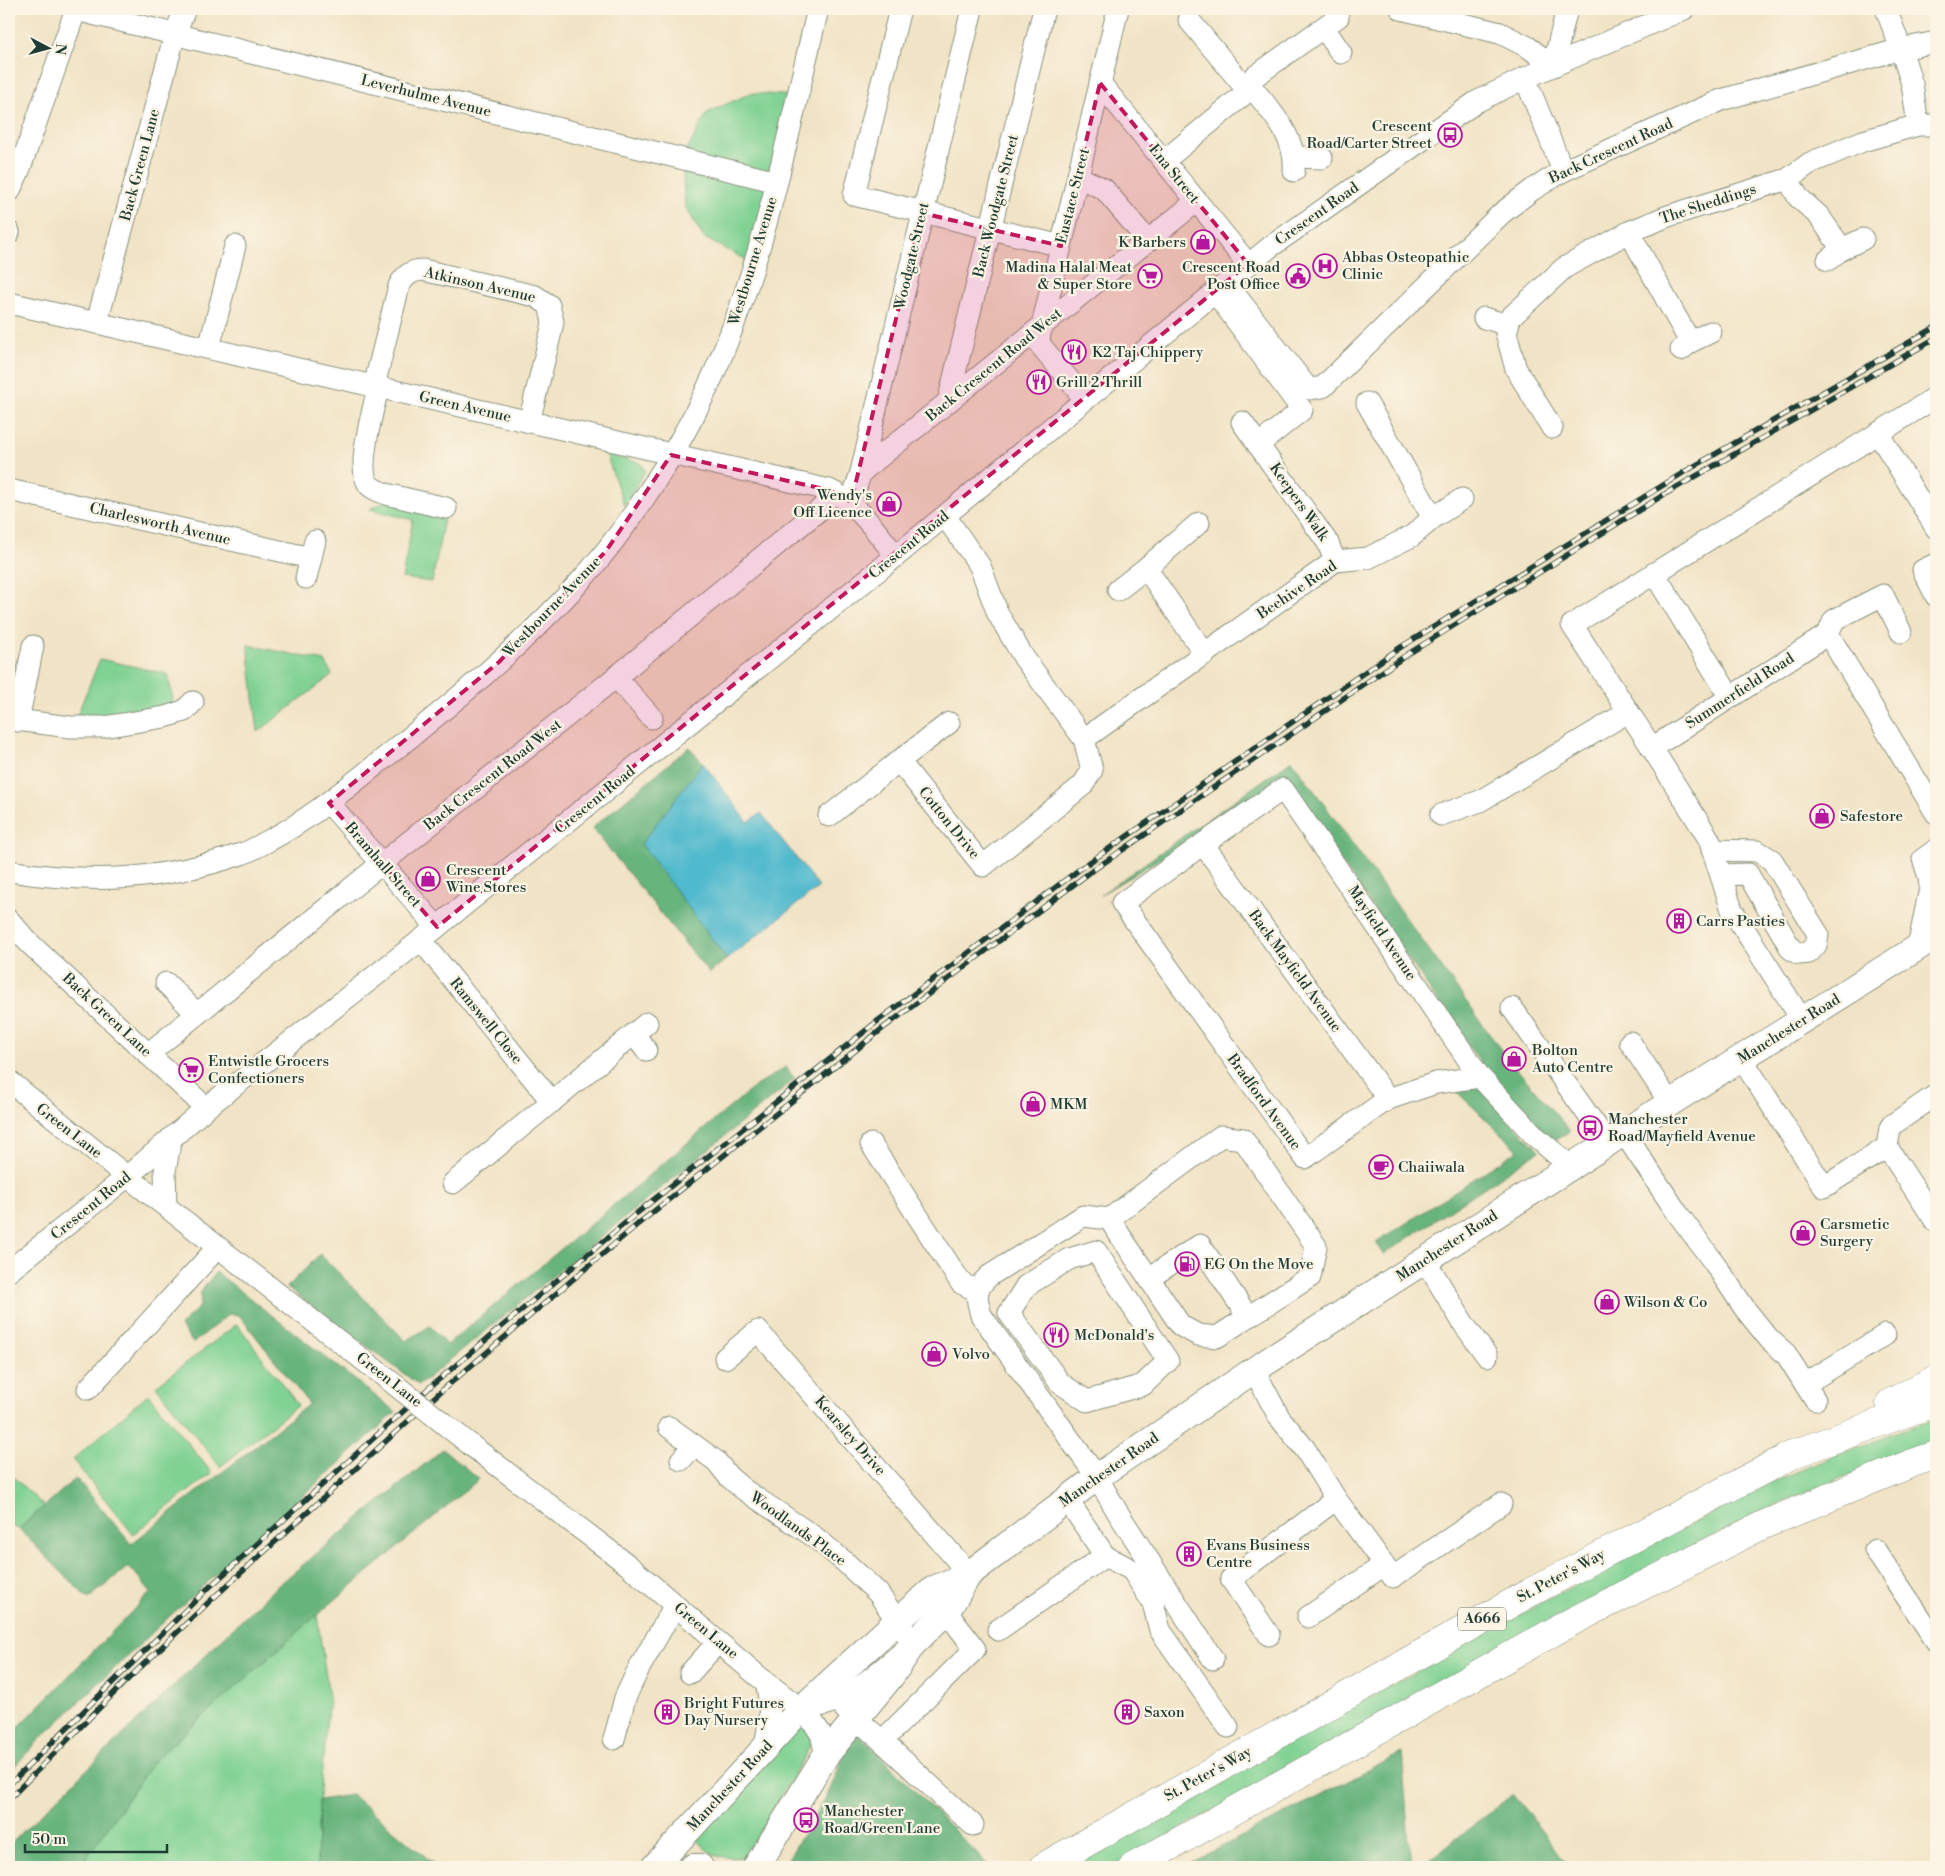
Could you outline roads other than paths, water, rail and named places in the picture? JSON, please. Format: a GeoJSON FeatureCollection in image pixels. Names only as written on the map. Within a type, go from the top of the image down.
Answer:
{"type":"FeatureCollection","features":[{"type":"Feature","properties":{"kind":"highway"},"geometry":{"type":"LineString","coordinates":[[1796,1453],[1936,1379]]}},
{"type":"Feature","properties":{"kind":"highway","name":"St. Peter's Way"},"geometry":{"type":"LineString","coordinates":[[1043,1867],[1531,1592],[1796,1453],[1936,1402]]}},
{"type":"Feature","properties":{"kind":"highway"},"geometry":{"type":"LineString","coordinates":[[1133,1867],[1572,1622],[1763,1525],[1936,1455]]}},
{"type":"Feature","properties":{"kind":"main road","name":"Manchester Road"},"geometry":{"type":"LineString","coordinates":[[654,1867],[801,1710],[829,1695],[897,1621],[934,1589],[969,1574],[1096,1477],[1254,1370],[1670,1103],[1927,942]]}},
{"type":"Feature","properties":{"kind":"main road","name":"Manchester Road"},"geometry":{"type":"LineString","coordinates":[[756,1867],[826,1755],[892,1675],[913,1644],[946,1611],[969,1574]]}},
{"type":"Feature","properties":{"kind":"main road"},"geometry":{"type":"LineString","coordinates":[[693,1867],[700,1867]]}},
{"type":"Feature","properties":{"kind":"street","name":"Leverhulme Avenue"},"geometry":{"type":"LineString","coordinates":[[76,9],[776,182]]}},
{"type":"Feature","properties":{"kind":"street"},"geometry":{"type":"LineString","coordinates":[[9,192],[19,171],[76,9]]}},
{"type":"Feature","properties":{"kind":"street","name":"Back Green Lane"},"geometry":{"type":"LineString","coordinates":[[97,322],[175,34],[184,9]]}},
{"type":"Feature","properties":{"kind":"street","name":"Westbourne Avenue"},"geometry":{"type":"LineString","coordinates":[[9,871],[88,880],[136,878],[184,871],[244,853],[282,833],[329,803],[461,696],[540,624],[577,585],[606,551],[671,456],[705,393],[732,331],[754,264],[776,182],[818,9]]}},
{"type":"Feature","properties":{"kind":"street"},"geometry":{"type":"LineString","coordinates":[[900,9],[854,195],[1061,246]]}},
{"type":"Feature","properties":{"kind":"street","name":"Woodgate Street"},"geometry":{"type":"LineString","coordinates":[[851,503],[862,472],[972,9]]}},
{"type":"Feature","properties":{"kind":"street","name":"Back Woodgate Street"},"geometry":{"type":"LineString","coordinates":[[948,402],[1044,9]]}},
{"type":"Feature","properties":{"kind":"street","name":"Eustace Street"},"geometry":{"type":"LineString","coordinates":[[1085,399],[1040,346],[1041,328],[1118,9]]}},
{"type":"Feature","properties":{"kind":"street"},"geometry":{"type":"LineString","coordinates":[[1402,9],[1500,34],[1528,47],[1553,66],[1567,9]]}},
{"type":"Feature","properties":{"kind":"street","name":"Crescent Road"},"geometry":{"type":"LineString","coordinates":[[9,1271],[128,1176],[206,1108],[429,934],[896,556],[1270,247],[1476,102],[1525,78],[1684,9]]}},
{"type":"Feature","properties":{"kind":"street","name":"The Sheddings"},"geometry":{"type":"LineString","coordinates":[[1508,325],[1510,318],[1564,268],[1629,232],[1668,216],[1788,179],[1810,163],[1863,141],[1927,125],[1886,9]]}},
{"type":"Feature","properties":{"kind":"street"},"geometry":{"type":"LineString","coordinates":[[1189,20],[1222,44],[1249,88],[1282,125],[1294,164],[1322,158]]}},
{"type":"Feature","properties":{"kind":"street"},"geometry":{"type":"LineString","coordinates":[[1164,161],[1249,88],[1254,77],[1331,23],[1341,53]]}},
{"type":"Feature","properties":{"kind":"street","name":"Back Crescent Road"},"geometry":{"type":"LineString","coordinates":[[1220,288],[1306,386],[1310,389],[1323,387],[1502,212],[1532,190],[1563,171],[1721,100],[1750,90],[1901,49],[1936,42]]}},
{"type":"Feature","properties":{"kind":"street"},"geometry":{"type":"LineString","coordinates":[[1525,78],[1563,171]]}},
{"type":"Feature","properties":{"kind":"street","name":"Ena Street"},"geometry":{"type":"LineString","coordinates":[[1100,83],[1248,264]]}},
{"type":"Feature","properties":{"kind":"street"},"geometry":{"type":"LineString","coordinates":[[1078,177],[1104,189],[1148,240]]}},
{"type":"Feature","properties":{"kind":"street"},"geometry":{"type":"LineString","coordinates":[[1788,179],[1798,198],[1819,216],[1835,255],[1862,239]]}},
{"type":"Feature","properties":{"kind":"street","name":"Back Crescent Road West"},"geometry":{"type":"LineString","coordinates":[[862,472],[1197,201]]}},
{"type":"Feature","properties":{"kind":"street"},"geometry":{"type":"LineString","coordinates":[[1629,232],[1685,346],[1711,332]]}},
{"type":"Feature","properties":{"kind":"street"},"geometry":{"type":"LineString","coordinates":[[208,348],[235,246]]}},
{"type":"Feature","properties":{"kind":"street","name":"Atkinson Avenue"},"geometry":{"type":"LineString","coordinates":[[446,508],[378,491],[370,486],[363,474],[363,461],[376,387],[402,280],[415,270],[423,270],[535,296],[549,305],[552,313],[552,332],[529,422]]}},
{"type":"Feature","properties":{"kind":"street"},"geometry":{"type":"LineString","coordinates":[[1220,288],[1302,410],[1258,445]]}},
{"type":"Feature","properties":{"kind":"street","name":"Green Avenue"},"geometry":{"type":"LineString","coordinates":[[9,303],[671,456],[830,490],[838,493],[851,503],[896,556]]}},
{"type":"Feature","properties":{"kind":"street"},"geometry":{"type":"LineString","coordinates":[[1484,318],[1508,325],[1506,333],[1516,369],[1554,430]]}},
{"type":"Feature","properties":{"kind":"street"},"geometry":{"type":"LineString","coordinates":[[1802,1020],[1732,910],[1709,839],[1572,625],[1936,397]]}},
{"type":"Feature","properties":{"kind":"street"},"geometry":{"type":"LineString","coordinates":[[1368,403],[1433,518]]}},
{"type":"Feature","properties":{"kind":"street","name":"Keepers Walk"},"geometry":{"type":"LineString","coordinates":[[1242,422],[1328,543],[1335,561]]}},
{"type":"Feature","properties":{"kind":"street"},"geometry":{"type":"LineString","coordinates":[[1878,434],[1936,528]]}},
{"type":"Feature","properties":{"kind":"street","name":"Charlesworth Avenue"},"geometry":{"type":"LineString","coordinates":[[9,490],[311,559]]}},
{"type":"Feature","properties":{"kind":"street","name":"Back Crescent Road West"},"geometry":{"type":"LineString","coordinates":[[148,1054],[382,864],[616,678],[824,506],[830,490]]}},
{"type":"Feature","properties":{"kind":"street","name":"Beehive Road"},"geometry":{"type":"LineString","coordinates":[[1084,739],[1335,561],[1368,558],[1412,536],[1433,518],[1462,499]]}},
{"type":"Feature","properties":{"kind":"street"},"geometry":{"type":"LineString","coordinates":[[945,516],[980,566],[998,614],[1024,658],[1084,739]]}},
{"type":"Feature","properties":{"kind":"street"},"geometry":{"type":"LineString","coordinates":[[1118,590],[1199,523]]}},
{"type":"Feature","properties":{"kind":"street"},"geometry":{"type":"LineString","coordinates":[[1930,567],[1936,596]]}},
{"type":"Feature","properties":{"kind":"street"},"geometry":{"type":"LineString","coordinates":[[1146,568],[1205,654]]}},
{"type":"Feature","properties":{"kind":"street"},"geometry":{"type":"LineString","coordinates":[[1654,574],[1730,697]]}},
{"type":"Feature","properties":{"kind":"street","name":"Summerfield Road"},"geometry":{"type":"LineString","coordinates":[[1652,748],[1828,634],[1834,620],[1883,595],[1901,632]]}},
{"type":"Feature","properties":{"kind":"street"},"geometry":{"type":"LineString","coordinates":[[1828,634],[1936,813]]}},
{"type":"Feature","properties":{"kind":"street"},"geometry":{"type":"LineString","coordinates":[[33,646],[12,724],[103,727],[165,717],[184,711],[193,702]]}},
{"type":"Feature","properties":{"kind":"street"},"geometry":{"type":"LineString","coordinates":[[616,678],[652,718]]}},
{"type":"Feature","properties":{"kind":"street"},"geometry":{"type":"LineString","coordinates":[[1440,815],[1480,801],[1628,712]]}},
{"type":"Feature","properties":{"kind":"street"},"geometry":{"type":"LineString","coordinates":[[829,816],[949,722]]}},
{"type":"Feature","properties":{"kind":"street","name":"Cotton Drive"},"geometry":{"type":"LineString","coordinates":[[899,761],[983,866],[1083,785],[1092,770],[1084,739]]}},
{"type":"Feature","properties":{"kind":"street","name":"Mayfield Avenue"},"geometry":{"type":"LineString","coordinates":[[1203,844],[1284,789],[1480,1077]]}},
{"type":"Feature","properties":{"kind":"street","name":"Bramhall Street"},"geometry":{"type":"LineString","coordinates":[[329,803],[382,864],[429,934]]}},
{"type":"Feature","properties":{"kind":"street","name":"Bradford Avenue"},"geometry":{"type":"LineString","coordinates":[[1203,844],[1122,903],[1305,1158],[1388,1099],[1436,1083],[1480,1077]]}},
{"type":"Feature","properties":{"kind":"street","name":"Back Mayfield Avenue"},"geometry":{"type":"LineString","coordinates":[[1203,844],[1388,1099]]}},
{"type":"Feature","properties":{"kind":"street"},"geometry":{"type":"LineString","coordinates":[[1712,850],[1757,851],[1772,860],[1818,934],[1816,944],[1809,953],[1799,954],[1792,949],[1748,874],[1720,875]]}},
{"type":"Feature","properties":{"kind":"street"},"geometry":{"type":"LineString","coordinates":[[1927,942],[1930,888],[1923,859],[1936,850]]}},
{"type":"Feature","properties":{"kind":"street","name":"Back Green Lane"},"geometry":{"type":"LineString","coordinates":[[9,920],[28,942],[206,1108]]}},
{"type":"Feature","properties":{"kind":"street","name":"Ramswell Close"},"geometry":{"type":"LineString","coordinates":[[429,934],[552,1102]]}},
{"type":"Feature","properties":{"kind":"street"},"geometry":{"type":"LineString","coordinates":[[166,983],[197,1014]]}},
{"type":"Feature","properties":{"kind":"street"},"geometry":{"type":"LineString","coordinates":[[1512,1008],[1678,1214],[1745,1309],[1770,1340],[1786,1354],[1810,1392],[1885,1335]]}},
{"type":"Feature","properties":{"kind":"street"},"geometry":{"type":"LineString","coordinates":[[453,1183],[552,1102],[642,1036]]}},
{"type":"Feature","properties":{"kind":"street"},"geometry":{"type":"LineString","coordinates":[[1630,1042],[1670,1103]]}},
{"type":"Feature","properties":{"kind":"street"},"geometry":{"type":"LineString","coordinates":[[1742,1059],[1824,1187],[1887,1147]]}},
{"type":"Feature","properties":{"kind":"street"},"geometry":{"type":"LineString","coordinates":[[1480,1077],[1536,1137],[1571,1167]]}},
{"type":"Feature","properties":{"kind":"street","name":"Green Lane"},"geometry":{"type":"LineString","coordinates":[[9,1082],[472,1446],[628,1565],[801,1710],[813,1722],[821,1734],[826,1755]]}},
{"type":"Feature","properties":{"kind":"street"},"geometry":{"type":"LineString","coordinates":[[1936,1095],[1892,1125],[1887,1147],[1936,1222]]}},
{"type":"Feature","properties":{"kind":"street"},"geometry":{"type":"LineString","coordinates":[[1110,1219],[1181,1326],[1189,1332],[1207,1337],[1217,1337],[1310,1277],[1316,1246],[1243,1138],[1221,1136],[1110,1219],[1083,1216],[989,1276],[977,1291],[976,1298],[981,1314],[1096,1477],[1213,1659]]}},
{"type":"Feature","properties":{"kind":"street"},"geometry":{"type":"LineString","coordinates":[[166,1206],[164,1171],[171,1138]]}},
{"type":"Feature","properties":{"kind":"street"},"geometry":{"type":"LineString","coordinates":[[871,1144],[961,1283],[977,1291]]}},
{"type":"Feature","properties":{"kind":"street"},"geometry":{"type":"LineString","coordinates":[[1054,1236],[1073,1264]]}},
{"type":"Feature","properties":{"kind":"street"},"geometry":{"type":"LineString","coordinates":[[1149,1278],[1200,1245],[1248,1317]]}},
{"type":"Feature","properties":{"kind":"street"},"geometry":{"type":"LineString","coordinates":[[88,1389],[218,1247]]}},
{"type":"Feature","properties":{"kind":"street"},"geometry":{"type":"LineString","coordinates":[[1096,1251],[1168,1361],[1143,1385],[1087,1401],[1060,1383],[1009,1314],[1026,1286],[1073,1264],[1096,1251]]}},
{"type":"Feature","properties":{"kind":"street"},"geometry":{"type":"LineString","coordinates":[[1425,1260],[1465,1326],[1486,1356]]}},
{"type":"Feature","properties":{"kind":"street","name":"Kearsley Drive"},"geometry":{"type":"LineString","coordinates":[[725,1358],[758,1331],[969,1574]]}},
{"type":"Feature","properties":{"kind":"street"},"geometry":{"type":"LineString","coordinates":[[1254,1370],[1279,1417],[1304,1449],[1336,1500],[1393,1577],[1501,1504]]}},
{"type":"Feature","properties":{"kind":"street","name":"Woodlands Place"},"geometry":{"type":"LineString","coordinates":[[669,1427],[688,1452],[716,1460],[729,1477],[743,1489],[816,1538],[846,1563],[878,1593],[913,1644]]}},
{"type":"Feature","properties":{"kind":"street"},"geometry":{"type":"LineString","coordinates":[[1067,1499],[1105,1556],[1132,1570],[1153,1603],[1160,1630],[1228,1728]]}},
{"type":"Feature","properties":{"kind":"street"},"geometry":{"type":"LineString","coordinates":[[1269,1635],[1231,1579],[1336,1500]]}},
{"type":"Feature","properties":{"kind":"street"},"geometry":{"type":"LineString","coordinates":[[1875,1550],[1936,1641]]}},
{"type":"Feature","properties":{"kind":"street"},"geometry":{"type":"LineString","coordinates":[[998,1630],[1105,1556]]}},
{"type":"Feature","properties":{"kind":"street"},"geometry":{"type":"LineString","coordinates":[[1308,1617],[1384,1565]]}},
{"type":"Feature","properties":{"kind":"street"},"geometry":{"type":"LineString","coordinates":[[614,1740],[625,1698],[637,1672],[675,1605]]}},
{"type":"Feature","properties":{"kind":"street"},"geometry":{"type":"LineString","coordinates":[[882,1741],[975,1649],[946,1611]]}},
{"type":"Feature","properties":{"kind":"street"},"geometry":{"type":"LineString","coordinates":[[690,1673],[718,1642]]}},
{"type":"Feature","properties":{"kind":"street"},"geometry":{"type":"LineString","coordinates":[[913,1644],[872,1677],[829,1695],[973,1825]]}},
{"type":"Feature","properties":{"kind":"street"},"geometry":{"type":"LineString","coordinates":[[763,1751],[768,1733],[770,1710],[770,1697],[766,1682]]}},
{"type":"Feature","properties":{"kind":"water"},"geometry":{"type":"Polygon","coordinates":[[[703,763],[748,822],[761,813],[819,887],[727,959],[641,844],[703,763]]]}},
{"type":"Feature","properties":{"kind":"railway"},"geometry":{"type":"LineString","coordinates":[[9,1785],[203,1593],[430,1387],[637,1213],[879,1020],[1084,866],[1401,647],[1686,471],[1936,327]]}},
{"type":"Feature","properties":{"kind":"railway"},"geometry":{"type":"LineString","coordinates":[[9,1799],[125,1682],[210,1601],[439,1393],[638,1224],[882,1029],[1089,873],[1408,654],[1665,494],[1936,338]]}},
{"type":"Feature","properties":{"kind":"place","name":"Crescent Road/Carter Street"},"geometry":{"type":"Point","coordinates":[1450,135]}},
{"type":"Feature","properties":{"kind":"place","name":"K Barbers"},"geometry":{"type":"Point","coordinates":[1203,242]}},
{"type":"Feature","properties":{"kind":"place","name":"Abbas Osteopathic Clinic"},"geometry":{"type":"Point","coordinates":[1325,266]}},
{"type":"Feature","properties":{"kind":"place","name":"Madina Halal Meat & Super Store"},"geometry":{"type":"Point","coordinates":[1150,276]}},
{"type":"Feature","properties":{"kind":"place","name":"Crescent Road Post Office"},"geometry":{"type":"Point","coordinates":[1298,276]}},
{"type":"Feature","properties":{"kind":"place","name":"K2 Taj Chippery"},"geometry":{"type":"Point","coordinates":[1074,352]}},
{"type":"Feature","properties":{"kind":"place","name":"Grill 2 Thrill"},"geometry":{"type":"Point","coordinates":[1039,382]}},
{"type":"Feature","properties":{"kind":"place","name":"Wendy's Off Licence"},"geometry":{"type":"Point","coordinates":[889,504]}},
{"type":"Feature","properties":{"kind":"place","name":"Safestore"},"geometry":{"type":"Point","coordinates":[1822,816]}},
{"type":"Feature","properties":{"kind":"place","name":"Crescent Wine Stores"},"geometry":{"type":"Point","coordinates":[428,879]}},
{"type":"Feature","properties":{"kind":"place","name":"Carrs Pasties"},"geometry":{"type":"Point","coordinates":[1679,921]}},
{"type":"Feature","properties":{"kind":"place","name":"Bolton Auto Centre"},"geometry":{"type":"Point","coordinates":[1514,1059]}},
{"type":"Feature","properties":{"kind":"place","name":"Entwistle Grocers Confectioners"},"geometry":{"type":"Point","coordinates":[191,1070]}},
{"type":"Feature","properties":{"kind":"place","name":"MKM"},"geometry":{"type":"Point","coordinates":[1033,1104]}},
{"type":"Feature","properties":{"kind":"place","name":"Manchester Road/Mayfield Avenue"},"geometry":{"type":"Point","coordinates":[1590,1128]}},
{"type":"Feature","properties":{"kind":"place","name":"Chaiiwala"},"geometry":{"type":"Point","coordinates":[1381,1167]}},
{"type":"Feature","properties":{"kind":"place","name":"Carsmetic Surgery"},"geometry":{"type":"Point","coordinates":[1803,1233]}},
{"type":"Feature","properties":{"kind":"place","name":"EG On the Move"},"geometry":{"type":"Point","coordinates":[1187,1264]}},
{"type":"Feature","properties":{"kind":"place","name":"Wilson & Co"},"geometry":{"type":"Point","coordinates":[1607,1302]}},
{"type":"Feature","properties":{"kind":"place","name":"McDonald's"},"geometry":{"type":"Point","coordinates":[1056,1335]}},
{"type":"Feature","properties":{"kind":"place","name":"Volvo"},"geometry":{"type":"Point","coordinates":[934,1354]}},
{"type":"Feature","properties":{"kind":"place","name":"Evans Business Centre"},"geometry":{"type":"Point","coordinates":[1189,1554]}},
{"type":"Feature","properties":{"kind":"place","name":"Bright Futures Day Nursery"},"geometry":{"type":"Point","coordinates":[667,1712]}},
{"type":"Feature","properties":{"kind":"place","name":"Saxon"},"geometry":{"type":"Point","coordinates":[1127,1712]}},
{"type":"Feature","properties":{"kind":"place","name":"Manchester Road/Green Lane"},"geometry":{"type":"Point","coordinates":[806,1820]}}]}
